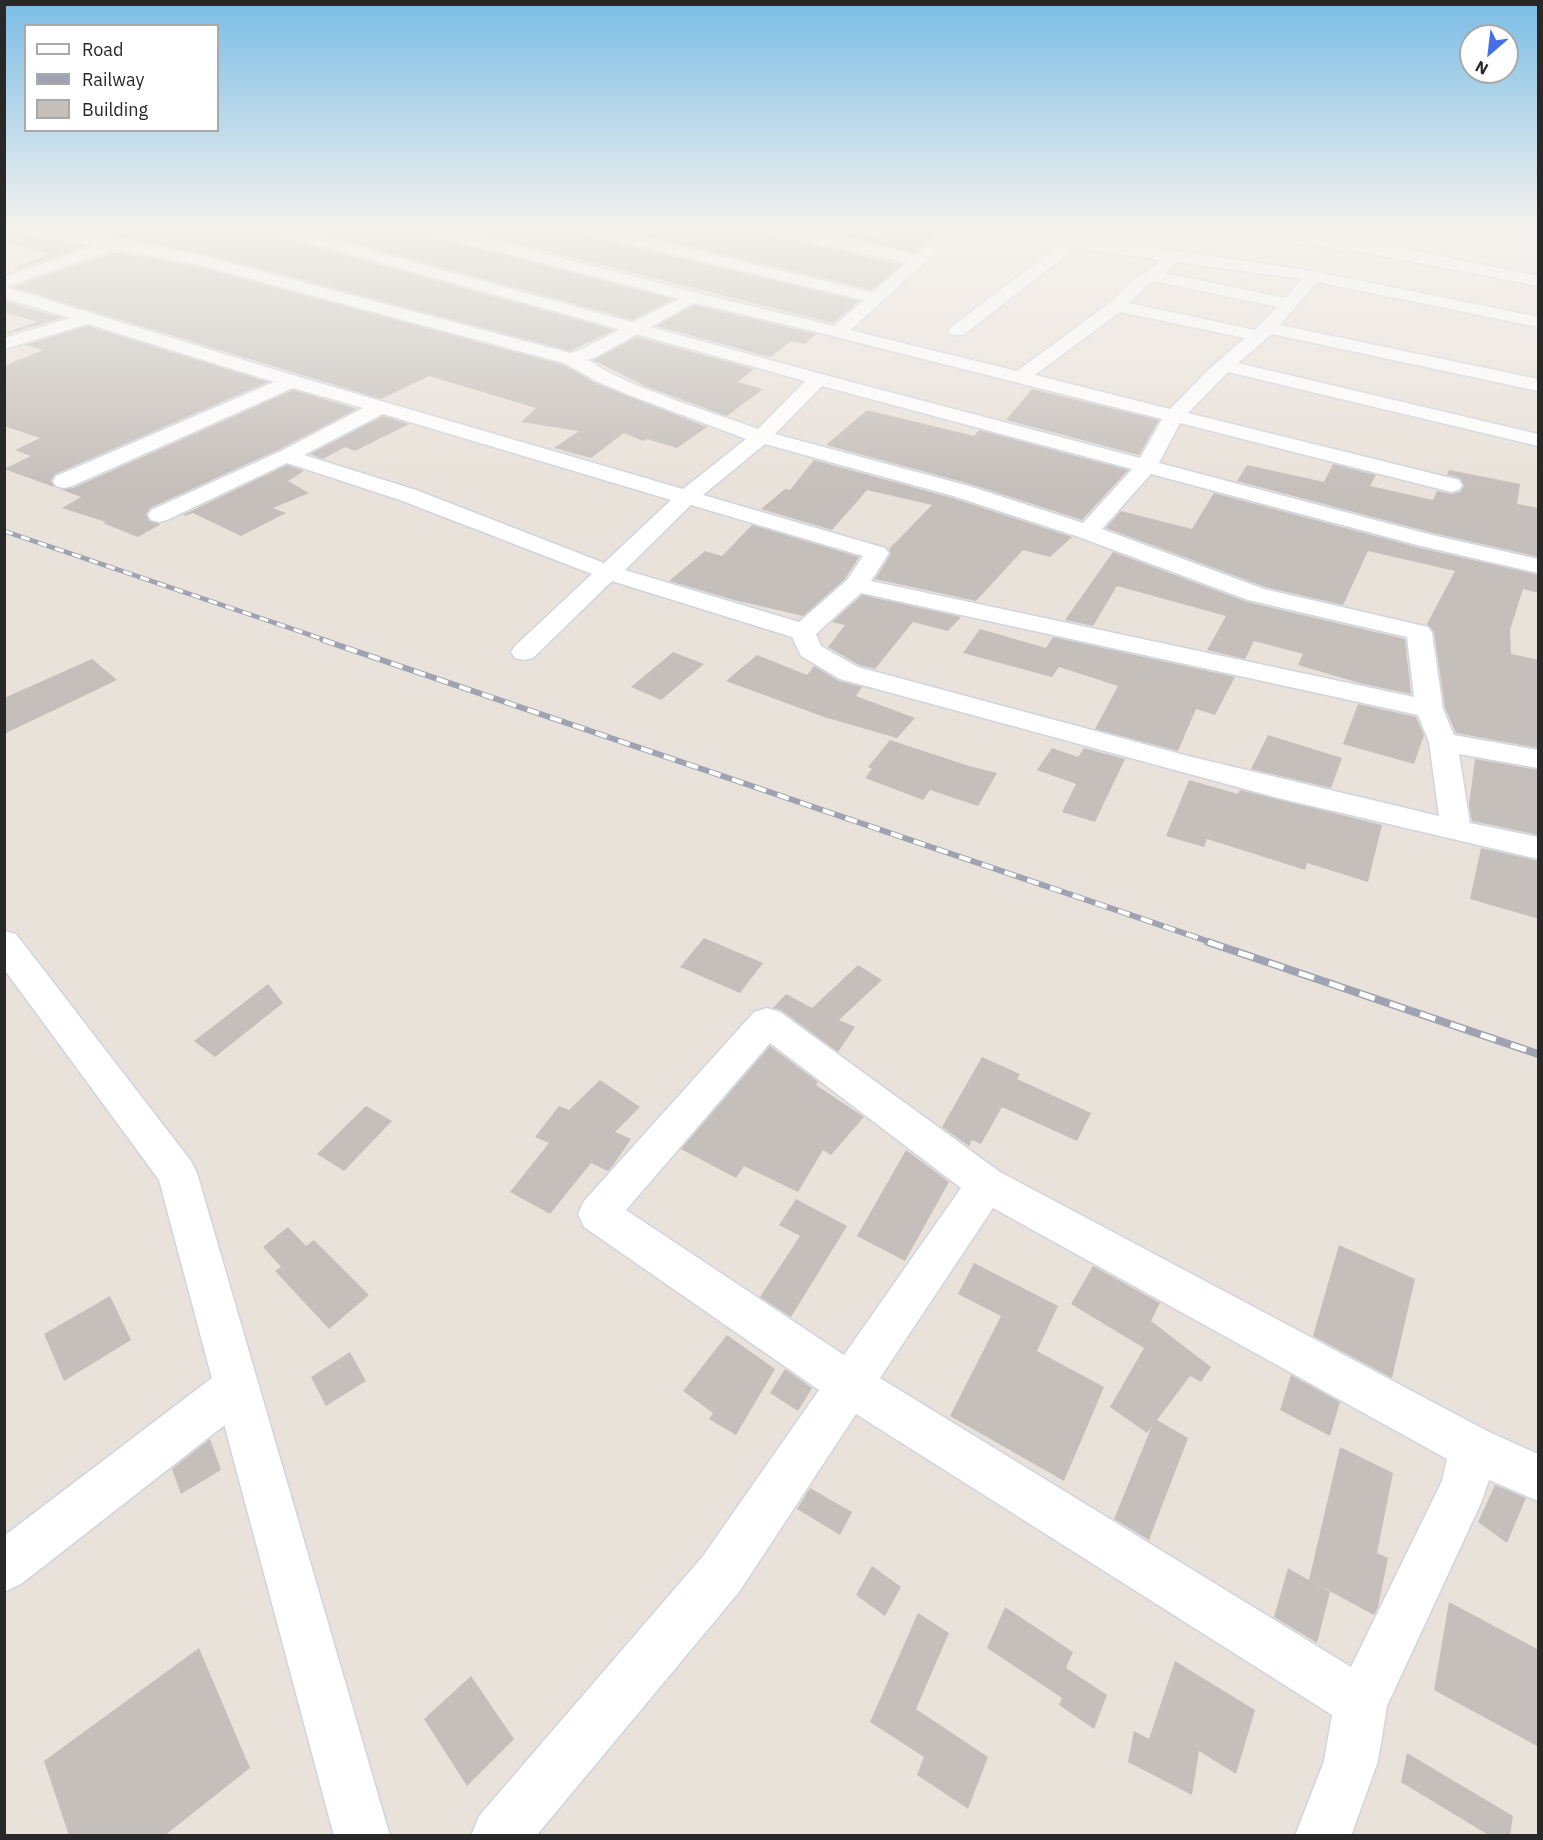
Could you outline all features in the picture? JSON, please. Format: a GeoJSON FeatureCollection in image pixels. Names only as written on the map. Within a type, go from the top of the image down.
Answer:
{"type":"FeatureCollection","features":[{"type":"Feature","properties":{"kind":"street"},"geometry":{"type":"LineString","coordinates":[[75,314],[292,381],[877,553],[856,585],[803,632]]}},
{"type":"Feature","properties":{"kind":"street"},"geometry":{"type":"LineString","coordinates":[[402,314],[571,359],[636,392],[761,437],[961,491],[1087,532],[1257,595],[1419,632],[1430,709],[1443,742],[1456,831]]}},
{"type":"Feature","properties":{"kind":"street"},"geometry":{"type":"LineString","coordinates":[[576,314],[1429,541],[1539,566]]}},
{"type":"Feature","properties":{"kind":"street"},"geometry":{"type":"LineString","coordinates":[[571,359],[589,353],[662,314]]}},
{"type":"Feature","properties":{"kind":"street"},"geometry":{"type":"LineString","coordinates":[[762,314],[968,363],[1451,485]]}},
{"type":"Feature","properties":{"kind":"street"},"geometry":{"type":"LineString","coordinates":[[837,332],[857,314]]}},
{"type":"Feature","properties":{"kind":"street"},"geometry":{"type":"LineString","coordinates":[[957,331],[980,314]]}},
{"type":"Feature","properties":{"kind":"street"},"geometry":{"type":"LineString","coordinates":[[1021,377],[1106,314]]}},
{"type":"Feature","properties":{"kind":"street"},"geometry":{"type":"LineString","coordinates":[[1161,314],[1539,385]]}},
{"type":"Feature","properties":{"kind":"street"},"geometry":{"type":"LineString","coordinates":[[1087,532],[1146,466],[1174,416],[1279,314]]}},
{"type":"Feature","properties":{"kind":"street"},"geometry":{"type":"LineString","coordinates":[[1499,314],[1539,322]]}},
{"type":"Feature","properties":{"kind":"street"},"geometry":{"type":"LineString","coordinates":[[4,344],[88,318]]}},
{"type":"Feature","properties":{"kind":"street"},"geometry":{"type":"LineString","coordinates":[[953,378],[968,363]]}},
{"type":"Feature","properties":{"kind":"street"},"geometry":{"type":"LineString","coordinates":[[1225,366],[1539,440]]}},
{"type":"Feature","properties":{"kind":"street"},"geometry":{"type":"LineString","coordinates":[[524,652],[686,498],[761,437],[818,379]]}},
{"type":"Feature","properties":{"kind":"street"},"geometry":{"type":"LineString","coordinates":[[64,481],[292,381]]}},
{"type":"Feature","properties":{"kind":"street"},"geometry":{"type":"LineString","coordinates":[[923,407],[938,392]]}},
{"type":"Feature","properties":{"kind":"street"},"geometry":{"type":"LineString","coordinates":[[159,515],[288,455],[381,407]]}},
{"type":"Feature","properties":{"kind":"street"},"geometry":{"type":"LineString","coordinates":[[288,455],[302,463],[408,495],[607,572],[803,632]]}},
{"type":"Feature","properties":{"kind":"street"},"geometry":{"type":"LineString","coordinates":[[856,585],[1430,709]]}},
{"type":"Feature","properties":{"kind":"street"},"geometry":{"type":"LineString","coordinates":[[803,632],[810,650],[849,673],[1113,747],[1456,831],[1539,848]]}},
{"type":"Feature","properties":{"kind":"street"},"geometry":{"type":"LineString","coordinates":[[1443,742],[1539,759]]}},
{"type":"Feature","properties":{"kind":"street"},"geometry":{"type":"LineString","coordinates":[[4,943],[177,1173],[363,1836]]}},
{"type":"Feature","properties":{"kind":"street"},"geometry":{"type":"LineString","coordinates":[[1361,1703],[850,1385],[598,1214],[767,1022],[986,1184],[1473,1448],[1539,1478]]}},
{"type":"Feature","properties":{"kind":"street"},"geometry":{"type":"LineString","coordinates":[[499,1836],[721,1574],[986,1184]]}},
{"type":"Feature","properties":{"kind":"street"},"geometry":{"type":"LineString","coordinates":[[4,1567],[237,1387]]}},
{"type":"Feature","properties":{"kind":"street"},"geometry":{"type":"LineString","coordinates":[[1323,1836],[1351,1761],[1361,1703],[1464,1486],[1473,1448]]}},
{"type":"Feature","properties":{"kind":"building"},"geometry":{"type":"Polygon","coordinates":[[[10,314],[48,314],[62,318],[4,335],[4,333],[37,322],[10,314]]]}},
{"type":"Feature","properties":{"kind":"building"},"geometry":{"type":"Polygon","coordinates":[[[101,314],[373,314],[564,365],[595,383],[707,427],[677,448],[647,439],[643,441],[624,433],[591,458],[554,448],[579,431],[521,422],[536,408],[429,376],[381,399],[101,314]]]}},
{"type":"Feature","properties":{"kind":"building"},"geometry":{"type":"Polygon","coordinates":[[[430,314],[556,314],[614,330],[570,351],[430,314]]]}},
{"type":"Feature","properties":{"kind":"building"},"geometry":{"type":"Polygon","coordinates":[[[611,314],[645,314],[633,320],[611,314]]]}},
{"type":"Feature","properties":{"kind":"building"},"geometry":{"type":"Polygon","coordinates":[[[678,314],[731,314],[816,334],[805,344],[791,341],[770,357],[656,326],[678,314]]]}},
{"type":"Feature","properties":{"kind":"building"},"geometry":{"type":"Polygon","coordinates":[[[797,314],[844,314],[833,323],[797,314]]]}},
{"type":"Feature","properties":{"kind":"building"},"geometry":{"type":"Polygon","coordinates":[[[88,326],[268,382],[55,474],[51,480],[54,487],[4,469],[31,456],[15,450],[40,438],[4,426],[4,366],[43,350],[25,345],[88,326]]]}},
{"type":"Feature","properties":{"kind":"building"},"geometry":{"type":"Polygon","coordinates":[[[637,337],[754,369],[738,382],[763,389],[727,416],[647,387],[593,360],[637,337]]]}},
{"type":"Feature","properties":{"kind":"building"},"geometry":{"type":"Polygon","coordinates":[[[1032,389],[1159,420],[1139,455],[1006,420],[1032,389]]]}},
{"type":"Feature","properties":{"kind":"building"},"geometry":{"type":"Polygon","coordinates":[[[293,390],[357,409],[280,449],[150,508],[146,514],[149,521],[161,524],[138,537],[103,523],[106,522],[62,508],[81,497],[60,489],[73,488],[293,390]]]}},
{"type":"Feature","properties":{"kind":"building"},"geometry":{"type":"Polygon","coordinates":[[[867,410],[974,436],[979,430],[1128,470],[1082,520],[970,484],[826,445],[867,410]]]}},
{"type":"Feature","properties":{"kind":"building"},"geometry":{"type":"Polygon","coordinates":[[[383,416],[409,424],[355,451],[345,447],[323,459],[310,454],[383,416]]]}},
{"type":"Feature","properties":{"kind":"building"},"geometry":{"type":"Polygon","coordinates":[[[814,460],[952,498],[1072,537],[1050,557],[1023,550],[976,601],[875,579],[891,554],[889,549],[932,505],[867,490],[832,530],[761,509],[785,489],[790,490],[814,460]]]}},
{"type":"Feature","properties":{"kind":"building"},"geometry":{"type":"Polygon","coordinates":[[[1333,464],[1376,475],[1370,486],[1433,500],[1437,491],[1452,494],[1460,492],[1464,486],[1460,478],[1447,475],[1449,470],[1520,484],[1517,504],[1539,508],[1539,557],[1433,533],[1237,481],[1247,465],[1324,482],[1333,464]]]}},
{"type":"Feature","properties":{"kind":"building"},"geometry":{"type":"Polygon","coordinates":[[[287,465],[304,471],[288,481],[309,493],[273,508],[286,513],[241,536],[193,513],[183,515],[287,465]]]}},
{"type":"Feature","properties":{"kind":"building"},"geometry":{"type":"Polygon","coordinates":[[[1214,493],[1420,548],[1539,575],[1539,593],[1523,589],[1510,630],[1511,654],[1539,660],[1538,748],[1456,733],[1445,708],[1434,632],[1427,624],[1455,571],[1368,551],[1343,605],[1265,587],[1106,528],[1121,511],[1192,529],[1214,493]]]}},
{"type":"Feature","properties":{"kind":"building"},"geometry":{"type":"Polygon","coordinates":[[[752,525],[859,557],[845,579],[803,616],[734,600],[669,581],[705,551],[722,556],[752,525]]]}},
{"type":"Feature","properties":{"kind":"building"},"geometry":{"type":"Polygon","coordinates":[[[1113,552],[1247,602],[1405,639],[1411,694],[1359,683],[1298,665],[1303,654],[1254,641],[1245,659],[1207,650],[1226,616],[1117,586],[1093,626],[1065,620],[1113,552]]]}},
{"type":"Feature","properties":{"kind":"building"},"geometry":{"type":"Polygon","coordinates":[[[862,595],[961,617],[948,631],[913,622],[875,669],[859,665],[828,647],[845,625],[832,622],[862,595]]]}},
{"type":"Feature","properties":{"kind":"building"},"geometry":{"type":"Polygon","coordinates":[[[980,629],[1046,648],[1053,637],[1235,677],[1215,715],[1196,709],[1178,751],[1095,729],[1118,686],[1059,667],[1052,677],[963,653],[980,629]]]}},
{"type":"Feature","properties":{"kind":"building"},"geometry":{"type":"Polygon","coordinates":[[[673,652],[704,664],[661,700],[631,687],[673,652]]]}},
{"type":"Feature","properties":{"kind":"building"},"geometry":{"type":"Polygon","coordinates":[[[757,655],[807,675],[814,666],[839,681],[862,687],[856,696],[915,718],[897,738],[824,717],[726,681],[757,655]]]}},
{"type":"Feature","properties":{"kind":"building"},"geometry":{"type":"Polygon","coordinates":[[[92,659],[117,680],[4,734],[4,698],[92,659]]]}},
{"type":"Feature","properties":{"kind":"building"},"geometry":{"type":"Polygon","coordinates":[[[1358,704],[1416,717],[1424,735],[1414,764],[1343,744],[1358,704]]]}},
{"type":"Feature","properties":{"kind":"building"},"geometry":{"type":"Polygon","coordinates":[[[1268,735],[1342,758],[1331,788],[1251,769],[1268,735]]]}},
{"type":"Feature","properties":{"kind":"building"},"geometry":{"type":"Polygon","coordinates":[[[890,740],[997,773],[978,806],[930,790],[923,800],[865,778],[872,769],[868,767],[890,740]]]}},
{"type":"Feature","properties":{"kind":"building"},"geometry":{"type":"Polygon","coordinates":[[[1052,748],[1078,757],[1084,748],[1125,759],[1095,822],[1062,812],[1076,784],[1037,770],[1052,748]]]}},
{"type":"Feature","properties":{"kind":"building"},"geometry":{"type":"Polygon","coordinates":[[[1475,759],[1539,770],[1539,835],[1472,821],[1469,805],[1475,759]]]}},
{"type":"Feature","properties":{"kind":"building"},"geometry":{"type":"Polygon","coordinates":[[[1189,780],[1238,794],[1240,790],[1382,825],[1368,882],[1307,863],[1305,870],[1207,839],[1204,847],[1166,836],[1189,780]]]}},
{"type":"Feature","properties":{"kind":"building"},"geometry":{"type":"Polygon","coordinates":[[[1481,848],[1539,861],[1539,919],[1470,899],[1481,848]]]}},
{"type":"Feature","properties":{"kind":"building"},"geometry":{"type":"Polygon","coordinates":[[[704,938],[763,963],[740,993],[680,967],[704,938]]]}},
{"type":"Feature","properties":{"kind":"building"},"geometry":{"type":"Polygon","coordinates":[[[858,965],[882,980],[839,1020],[855,1027],[838,1052],[781,1010],[773,1008],[786,994],[812,1008],[858,965]]]}},
{"type":"Feature","properties":{"kind":"building"},"geometry":{"type":"Polygon","coordinates":[[[268,984],[283,1003],[215,1057],[194,1041],[268,984]]]}},
{"type":"Feature","properties":{"kind":"building"},"geometry":{"type":"Polygon","coordinates":[[[770,1046],[818,1082],[816,1085],[864,1117],[831,1155],[823,1150],[798,1192],[744,1166],[736,1178],[681,1149],[770,1046]]]}},
{"type":"Feature","properties":{"kind":"building"},"geometry":{"type":"Polygon","coordinates":[[[982,1057],[1020,1074],[1017,1079],[1091,1113],[1077,1141],[1002,1107],[981,1144],[972,1140],[969,1146],[942,1127],[982,1057]]]}},
{"type":"Feature","properties":{"kind":"building"},"geometry":{"type":"Polygon","coordinates":[[[600,1080],[640,1107],[615,1132],[631,1139],[614,1164],[608,1171],[591,1163],[550,1214],[510,1192],[549,1143],[535,1137],[559,1106],[569,1110],[600,1080]]]}},
{"type":"Feature","properties":{"kind":"building"},"geometry":{"type":"Polygon","coordinates":[[[366,1106],[392,1121],[344,1171],[317,1154],[366,1106]]]}},
{"type":"Feature","properties":{"kind":"building"},"geometry":{"type":"Polygon","coordinates":[[[906,1150],[949,1182],[905,1261],[857,1236],[906,1150]]]}},
{"type":"Feature","properties":{"kind":"building"},"geometry":{"type":"Polygon","coordinates":[[[796,1199],[847,1226],[791,1317],[760,1297],[800,1236],[779,1225],[796,1199]]]}},
{"type":"Feature","properties":{"kind":"building"},"geometry":{"type":"Polygon","coordinates":[[[288,1227],[306,1246],[314,1240],[369,1295],[329,1329],[275,1271],[281,1267],[263,1247],[288,1227]]]}},
{"type":"Feature","properties":{"kind":"building"},"geometry":{"type":"Polygon","coordinates":[[[1339,1245],[1415,1279],[1392,1378],[1313,1336],[1339,1245]]]}},
{"type":"Feature","properties":{"kind":"building"},"geometry":{"type":"Polygon","coordinates":[[[974,1263],[1058,1306],[1037,1351],[1104,1387],[1064,1481],[950,1416],[1001,1316],[958,1294],[974,1263]]]}},
{"type":"Feature","properties":{"kind":"building"},"geometry":{"type":"Polygon","coordinates":[[[1093,1266],[1160,1303],[1151,1321],[1211,1367],[1201,1382],[1190,1376],[1157,1420],[1188,1438],[1149,1540],[1114,1519],[1152,1426],[1147,1433],[1110,1407],[1144,1348],[1071,1304],[1093,1266]]]}},
{"type":"Feature","properties":{"kind":"building"},"geometry":{"type":"Polygon","coordinates":[[[110,1296],[131,1340],[64,1381],[44,1334],[110,1296]]]}},
{"type":"Feature","properties":{"kind":"building"},"geometry":{"type":"Polygon","coordinates":[[[727,1335],[775,1369],[736,1435],[709,1419],[713,1413],[683,1391],[727,1335]]]}},
{"type":"Feature","properties":{"kind":"building"},"geometry":{"type":"Polygon","coordinates":[[[350,1352],[366,1381],[326,1406],[311,1377],[350,1352]]]}},
{"type":"Feature","properties":{"kind":"building"},"geometry":{"type":"Polygon","coordinates":[[[785,1369],[812,1388],[798,1411],[770,1393],[785,1369]]]}},
{"type":"Feature","properties":{"kind":"building"},"geometry":{"type":"Polygon","coordinates":[[[1291,1375],[1340,1402],[1330,1436],[1280,1410],[1291,1375]]]}},
{"type":"Feature","properties":{"kind":"building"},"geometry":{"type":"Polygon","coordinates":[[[210,1439],[221,1470],[181,1494],[172,1469],[210,1439]]]}},
{"type":"Feature","properties":{"kind":"building"},"geometry":{"type":"Polygon","coordinates":[[[1340,1447],[1393,1473],[1377,1553],[1388,1558],[1378,1607],[1374,1615],[1309,1580],[1340,1447]]]}},
{"type":"Feature","properties":{"kind":"building"},"geometry":{"type":"Polygon","coordinates":[[[1495,1485],[1526,1498],[1507,1543],[1478,1522],[1495,1485]]]}},
{"type":"Feature","properties":{"kind":"building"},"geometry":{"type":"Polygon","coordinates":[[[810,1488],[852,1512],[840,1535],[797,1509],[810,1488]]]}},
{"type":"Feature","properties":{"kind":"building"},"geometry":{"type":"Polygon","coordinates":[[[872,1566],[901,1587],[885,1616],[856,1595],[872,1566]]]}},
{"type":"Feature","properties":{"kind":"building"},"geometry":{"type":"Polygon","coordinates":[[[1288,1568],[1330,1592],[1317,1643],[1274,1617],[1288,1568]]]}},
{"type":"Feature","properties":{"kind":"building"},"geometry":{"type":"Polygon","coordinates":[[[1449,1602],[1539,1650],[1539,1747],[1434,1690],[1449,1602]]]}},
{"type":"Feature","properties":{"kind":"building"},"geometry":{"type":"Polygon","coordinates":[[[1005,1607],[1073,1652],[1066,1668],[1107,1695],[1094,1729],[1059,1705],[1062,1698],[987,1648],[1005,1607]]]}},
{"type":"Feature","properties":{"kind":"building"},"geometry":{"type":"Polygon","coordinates":[[[918,1613],[949,1633],[916,1709],[988,1757],[968,1809],[917,1775],[924,1757],[870,1722],[918,1613]]]}},
{"type":"Feature","properties":{"kind":"building"},"geometry":{"type":"Polygon","coordinates":[[[199,1648],[250,1768],[164,1836],[69,1836],[44,1761],[199,1648]]]}},
{"type":"Feature","properties":{"kind":"building"},"geometry":{"type":"Polygon","coordinates":[[[1175,1661],[1255,1710],[1236,1774],[1199,1751],[1192,1795],[1128,1762],[1134,1731],[1149,1739],[1175,1661]]]}},
{"type":"Feature","properties":{"kind":"building"},"geometry":{"type":"Polygon","coordinates":[[[471,1676],[514,1739],[467,1786],[424,1719],[471,1676]]]}},
{"type":"Feature","properties":{"kind":"building"},"geometry":{"type":"Polygon","coordinates":[[[1407,1753],[1513,1816],[1510,1836],[1490,1836],[1401,1782],[1407,1753]]]}},
{"type":"Feature","properties":{"kind":"railway"},"geometry":{"type":"LineString","coordinates":[[4,531],[328,641]]}},
{"type":"Feature","properties":{"kind":"railway"},"geometry":{"type":"LineString","coordinates":[[323,640],[1213,943]]}},
{"type":"Feature","properties":{"kind":"railway"},"geometry":{"type":"LineString","coordinates":[[1208,942],[1538,1054]]}}]}
